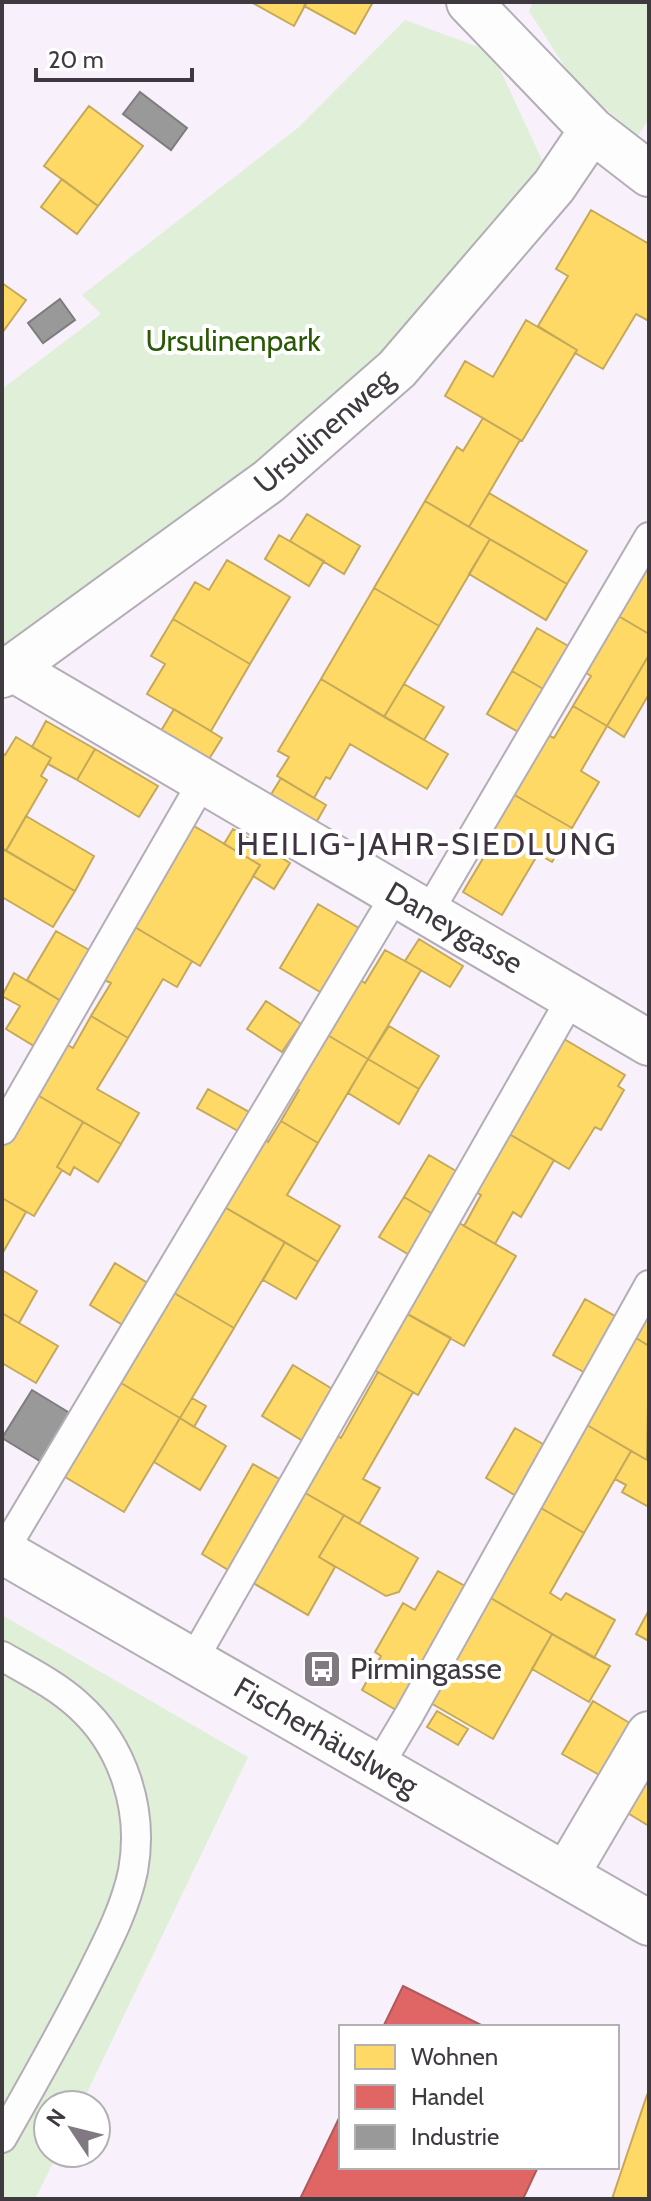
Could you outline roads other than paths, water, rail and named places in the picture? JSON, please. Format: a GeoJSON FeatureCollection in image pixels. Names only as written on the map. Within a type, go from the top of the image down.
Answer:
{"type":"FeatureCollection","features":[{"type":"Feature","properties":{"kind":"street"},"geometry":{"type":"LineString","coordinates":[[469,2],[592,130],[649,174]]}},
{"type":"Feature","properties":{"kind":"street","name":"Ursulinenweg"},"geometry":{"type":"LineString","coordinates":[[7,672],[269,481],[397,369],[554,186],[592,130]]}},
{"type":"Feature","properties":{"kind":"street","name":"Daneygasse"},"geometry":{"type":"LineString","coordinates":[[7,672],[203,781],[572,997],[646,1034]]}},
{"type":"Feature","properties":{"kind":"street","name":"Fischerhäuslweg"},"geometry":{"type":"LineString","coordinates":[[3,1551],[649,1923]]}},
{"type":"Feature","properties":{"kind":"street"},"geometry":{"type":"LineString","coordinates":[[566,1875],[649,1734]]}},
{"type":"Feature","properties":{"kind":"lane"},"geometry":{"type":"LineString","coordinates":[[3,1551],[412,903],[649,537]]}},
{"type":"Feature","properties":{"kind":"lane"},"geometry":{"type":"LineString","coordinates":[[2,1130],[203,781]]}},
{"type":"Feature","properties":{"kind":"lane"},"geometry":{"type":"LineString","coordinates":[[192,1662],[572,997]]}},
{"type":"Feature","properties":{"kind":"lane"},"geometry":{"type":"LineString","coordinates":[[378,1767],[649,1285]]}},
{"type":"Feature","properties":{"kind":"lane"},"geometry":{"type":"LineString","coordinates":[[2,1656],[56,1687],[102,1730],[119,1760],[131,1793],[135,1833],[133,1871],[118,1920],[70,2017],[2,2138]]}},
{"type":"Feature","properties":{"kind":"place","name":"Pirmingasse"},"geometry":{"type":"Point","coordinates":[322,1669]}},
{"type":"Feature","properties":{"kind":"district","name":"HEILIG-JAHR-SIEDLUNG"},"geometry":{"type":"Point","coordinates":[427,844]}},
{"type":"Feature","properties":{"kind":"park label","name":"Ursulinenpark"},"geometry":{"type":"Point","coordinates":[233,341]}}]}
